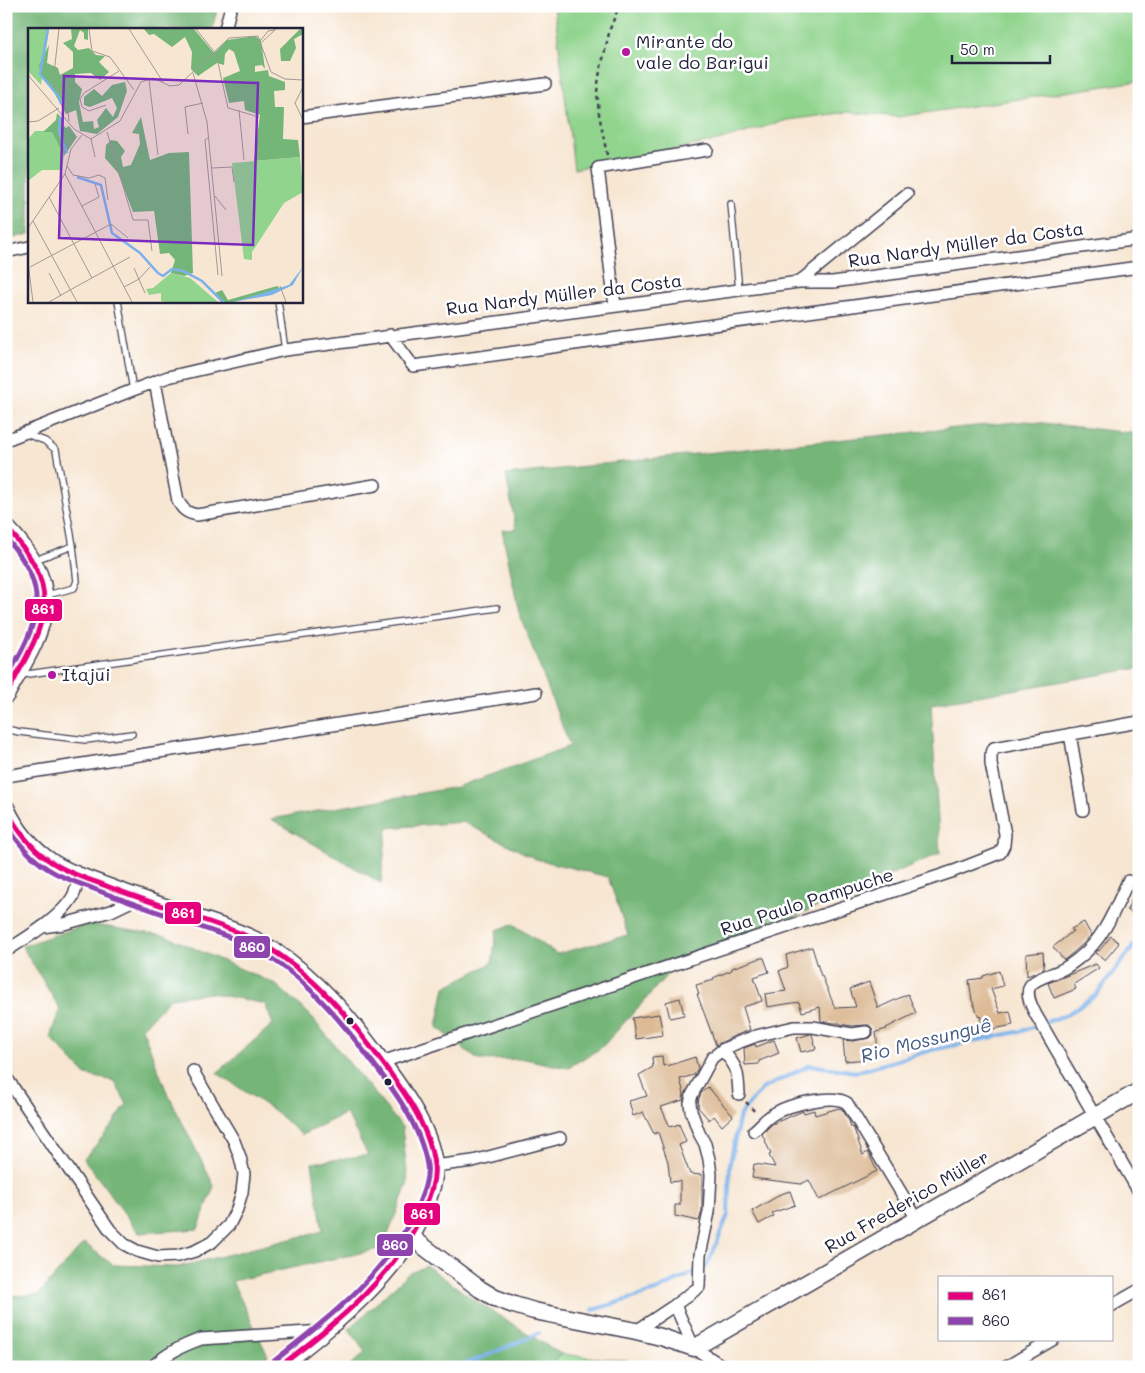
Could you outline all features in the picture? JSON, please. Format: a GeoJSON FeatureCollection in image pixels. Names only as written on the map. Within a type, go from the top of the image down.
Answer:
{"type":"FeatureCollection","features":[{"type":"Feature","properties":{"kind":"main road"},"geometry":{"type":"LineString","coordinates":[[6,527],[25,548],[33,561],[40,577],[44,596],[41,622],[29,653],[11,678],[6,695]]}},
{"type":"Feature","properties":{"kind":"main road"},"geometry":{"type":"LineString","coordinates":[[6,808],[18,829],[36,850],[66,871],[232,930],[255,940],[300,969],[318,985],[358,1031],[382,1062],[418,1119],[432,1153],[434,1179],[425,1208],[410,1237],[389,1267],[348,1311],[279,1367]]}},
{"type":"Feature","properties":{"kind":"main road","name":"Rua Frederico Müller"},"geometry":{"type":"LineString","coordinates":[[694,1348],[1139,1091]]}},
{"type":"Feature","properties":{"kind":"main road"},"geometry":{"type":"LineString","coordinates":[[410,1237],[480,1289],[514,1306],[661,1336],[694,1348]]}},
{"type":"Feature","properties":{"kind":"street"},"geometry":{"type":"LineString","coordinates":[[225,28],[231,6]]}},
{"type":"Feature","properties":{"kind":"street"},"geometry":{"type":"LineString","coordinates":[[302,117],[545,84]]}},
{"type":"Feature","properties":{"kind":"street"},"geometry":{"type":"LineString","coordinates":[[615,306],[598,168],[707,150]]}},
{"type":"Feature","properties":{"kind":"street"},"geometry":{"type":"LineString","coordinates":[[799,282],[907,194]]}},
{"type":"Feature","properties":{"kind":"street","name":"Rua Nardy Müller da Costa"},"geometry":{"type":"LineString","coordinates":[[6,440],[155,382],[187,372],[285,350],[799,282],[833,282],[1139,239]]}},
{"type":"Feature","properties":{"kind":"street"},"geometry":{"type":"LineString","coordinates":[[6,252],[28,246]]}},
{"type":"Feature","properties":{"kind":"street"},"geometry":{"type":"LineString","coordinates":[[390,335],[412,366],[1139,266]]}},
{"type":"Feature","properties":{"kind":"street"},"geometry":{"type":"LineString","coordinates":[[155,382],[178,501],[182,509],[189,514],[197,515],[375,485]]}},
{"type":"Feature","properties":{"kind":"street"},"geometry":{"type":"LineString","coordinates":[[6,776],[536,693]]}},
{"type":"Feature","properties":{"kind":"street","name":"Rua Paulo Pampuche"},"geometry":{"type":"LineString","coordinates":[[382,1062],[954,871],[1000,853],[1004,845],[1004,834],[991,764],[991,755],[994,748],[1139,722]]}},
{"type":"Feature","properties":{"kind":"street"},"geometry":{"type":"LineString","coordinates":[[1070,734],[1083,810]]}},
{"type":"Feature","properties":{"kind":"street"},"geometry":{"type":"LineString","coordinates":[[6,951],[59,913],[72,898],[78,875]]}},
{"type":"Feature","properties":{"kind":"street"},"geometry":{"type":"LineString","coordinates":[[1128,881],[1105,928],[1089,950],[1065,968],[1030,984],[1028,990],[1031,1006],[1139,1192]]}},
{"type":"Feature","properties":{"kind":"street"},"geometry":{"type":"LineString","coordinates":[[40,927],[64,924],[111,911],[138,898]]}},
{"type":"Feature","properties":{"kind":"street"},"geometry":{"type":"LineString","coordinates":[[636,1331],[699,1287],[700,1262],[709,1212],[711,1175],[710,1159],[690,1104],[692,1094],[712,1058],[736,1043],[776,1030],[813,1027],[852,1034],[866,1032]]}},
{"type":"Feature","properties":{"kind":"street"},"geometry":{"type":"LineString","coordinates":[[722,1050],[733,1061],[737,1071],[739,1094]]}},
{"type":"Feature","properties":{"kind":"street"},"geometry":{"type":"LineString","coordinates":[[6,1076],[110,1230],[124,1244],[137,1251],[158,1257],[178,1256],[195,1252],[212,1242],[228,1225],[237,1209],[242,1192],[244,1174],[234,1141],[193,1071]]}},
{"type":"Feature","properties":{"kind":"street"},"geometry":{"type":"LineString","coordinates":[[754,1131],[774,1113],[789,1107],[804,1103],[843,1100],[847,1103],[916,1219]]}},
{"type":"Feature","properties":{"kind":"street"},"geometry":{"type":"LineString","coordinates":[[434,1166],[473,1161],[560,1138]]}},
{"type":"Feature","properties":{"kind":"street"},"geometry":{"type":"LineString","coordinates":[[1112,1305],[1139,1290]]}},
{"type":"Feature","properties":{"kind":"street"},"geometry":{"type":"LineString","coordinates":[[675,1305],[694,1348],[724,1367]]}},
{"type":"Feature","properties":{"kind":"street"},"geometry":{"type":"LineString","coordinates":[[152,1367],[164,1356],[176,1349],[201,1339],[325,1331]]}},
{"type":"Feature","properties":{"kind":"street"},"geometry":{"type":"LineString","coordinates":[[1006,1367],[1052,1340]]}},
{"type":"Feature","properties":{"kind":"lane"},"geometry":{"type":"LineString","coordinates":[[731,204],[739,290]]}},
{"type":"Feature","properties":{"kind":"lane"},"geometry":{"type":"LineString","coordinates":[[118,302],[134,390]]}},
{"type":"Feature","properties":{"kind":"lane"},"geometry":{"type":"LineString","coordinates":[[278,302],[285,350]]}},
{"type":"Feature","properties":{"kind":"lane"},"geometry":{"type":"LineString","coordinates":[[24,433],[45,441],[56,450],[73,546],[77,581],[74,588],[44,596]]}},
{"type":"Feature","properties":{"kind":"lane"},"geometry":{"type":"LineString","coordinates":[[33,561],[73,546]]}},
{"type":"Feature","properties":{"kind":"lane"},"geometry":{"type":"LineString","coordinates":[[11,678],[497,608]]}},
{"type":"Feature","properties":{"kind":"lane"},"geometry":{"type":"LineString","coordinates":[[6,729],[86,740],[132,734]]}},
{"type":"Feature","properties":{"kind":"path"},"geometry":{"type":"LineString","coordinates":[[609,166],[599,114],[597,92],[610,28],[619,6]]}},
{"type":"Feature","properties":{"kind":"path"},"geometry":{"type":"LineString","coordinates":[[739,1094],[764,1122]]}},
{"type":"Feature","properties":{"kind":"green space"},"geometry":{"type":"Polygon","coordinates":[[[6,6],[218,6],[212,28],[28,28],[28,234],[6,240],[6,6]]]}},
{"type":"Feature","properties":{"kind":"green space"},"geometry":{"type":"Polygon","coordinates":[[[554,6],[1139,6],[1139,81],[898,117],[849,112],[787,120],[721,140],[574,169],[554,6]]]}},
{"type":"Feature","properties":{"kind":"green space"},"geometry":{"type":"Polygon","coordinates":[[[1026,421],[1139,434],[1139,668],[931,704],[940,853],[670,971],[601,1048],[567,1068],[525,1059],[478,1060],[437,1027],[445,987],[492,963],[497,930],[513,924],[557,954],[628,935],[608,877],[536,859],[463,822],[387,828],[381,883],[271,819],[457,787],[570,746],[519,613],[502,530],[516,529],[506,475],[1026,421]]]}},
{"type":"Feature","properties":{"kind":"green space"},"geometry":{"type":"Polygon","coordinates":[[[88,924],[166,936],[275,984],[308,1013],[402,1127],[408,1182],[383,1248],[232,1281],[268,1356],[242,1367],[6,1367],[6,1296],[38,1295],[84,1243],[113,1265],[178,1267],[323,1231],[312,1163],[368,1155],[346,1113],[302,1135],[273,1110],[217,1073],[273,1024],[265,1004],[211,993],[170,998],[142,1028],[166,1090],[214,1186],[198,1229],[139,1233],[84,1159],[111,1127],[127,1104],[114,1081],[86,1075],[50,1037],[60,1009],[22,946],[88,924]]]}},
{"type":"Feature","properties":{"kind":"green space"},"geometry":{"type":"Polygon","coordinates":[[[427,1266],[480,1304],[561,1354],[551,1367],[349,1367],[365,1352],[349,1329],[410,1272],[427,1266]]]}},
{"type":"Feature","properties":{"kind":"green space"},"geometry":{"type":"Polygon","coordinates":[[[561,1354],[662,1365],[662,1367],[551,1367],[561,1354]]]}},
{"type":"Feature","properties":{"kind":"building"},"geometry":{"type":"Polygon","coordinates":[[[1139,883],[1139,915],[1127,910],[1139,883]]]}},
{"type":"Feature","properties":{"kind":"building"},"geometry":{"type":"Polygon","coordinates":[[[1084,922],[1091,935],[1064,960],[1053,947],[1073,931],[1071,929],[1084,922]]]}},
{"type":"Feature","properties":{"kind":"building"},"geometry":{"type":"Polygon","coordinates":[[[1111,936],[1119,943],[1105,960],[1096,953],[1111,936]]]}},
{"type":"Feature","properties":{"kind":"building"},"geometry":{"type":"Polygon","coordinates":[[[812,947],[821,976],[835,1008],[856,1007],[850,989],[869,982],[878,1008],[908,994],[916,1013],[887,1029],[876,1032],[878,1051],[869,1051],[870,1059],[845,1061],[843,1040],[853,1041],[870,1038],[873,1035],[873,1031],[869,1025],[852,1026],[821,1021],[820,1007],[802,1012],[799,1002],[767,1007],[765,994],[786,991],[779,971],[788,967],[786,955],[812,947]]]}},
{"type":"Feature","properties":{"kind":"building"},"geometry":{"type":"Polygon","coordinates":[[[1043,952],[1044,969],[1027,976],[1026,954],[1043,952]]]}},
{"type":"Feature","properties":{"kind":"building"},"geometry":{"type":"Polygon","coordinates":[[[764,958],[769,972],[754,977],[762,1001],[743,1007],[750,1030],[716,1045],[697,994],[699,994],[696,985],[714,980],[713,978],[732,970],[732,968],[764,958]]]}},
{"type":"Feature","properties":{"kind":"building"},"geometry":{"type":"Polygon","coordinates":[[[1096,964],[1099,968],[1074,984],[1076,989],[1054,998],[1048,983],[1096,964]]]}},
{"type":"Feature","properties":{"kind":"building"},"geometry":{"type":"Polygon","coordinates":[[[999,971],[1003,986],[991,989],[1000,1013],[1010,1011],[1013,1025],[984,1031],[980,1016],[972,1000],[969,980],[983,978],[983,976],[999,971]]]}},
{"type":"Feature","properties":{"kind":"building"},"geometry":{"type":"Polygon","coordinates":[[[680,998],[684,1015],[670,1018],[666,1002],[680,998]]]}},
{"type":"Feature","properties":{"kind":"building"},"geometry":{"type":"Polygon","coordinates":[[[659,1014],[663,1035],[636,1039],[632,1018],[659,1014]]]}},
{"type":"Feature","properties":{"kind":"building"},"geometry":{"type":"Polygon","coordinates":[[[812,1034],[816,1049],[801,1052],[797,1038],[812,1034]]]}},
{"type":"Feature","properties":{"kind":"building"},"geometry":{"type":"Polygon","coordinates":[[[774,1040],[779,1053],[759,1061],[759,1064],[745,1065],[744,1048],[755,1044],[756,1047],[774,1040]]]}},
{"type":"Feature","properties":{"kind":"building"},"geometry":{"type":"Polygon","coordinates":[[[662,1056],[663,1066],[695,1057],[698,1068],[694,1075],[680,1079],[684,1094],[683,1100],[661,1107],[670,1127],[679,1124],[686,1142],[679,1145],[690,1174],[702,1175],[702,1211],[699,1221],[675,1216],[675,1205],[680,1205],[680,1181],[670,1182],[668,1162],[658,1132],[654,1134],[643,1112],[633,1116],[629,1101],[647,1096],[639,1075],[653,1067],[652,1057],[662,1056]]]}},
{"type":"Feature","properties":{"kind":"building"},"geometry":{"type":"Polygon","coordinates":[[[708,1087],[733,1116],[722,1126],[714,1116],[709,1120],[698,1107],[702,1092],[708,1087]]]}},
{"type":"Feature","properties":{"kind":"building"},"geometry":{"type":"Polygon","coordinates":[[[839,1108],[842,1109],[851,1127],[853,1127],[863,1155],[868,1152],[877,1171],[819,1200],[809,1180],[801,1184],[752,1178],[754,1164],[775,1167],[762,1134],[772,1124],[803,1111],[804,1113],[814,1110],[815,1115],[839,1108]]]}},
{"type":"Feature","properties":{"kind":"building"},"geometry":{"type":"Polygon","coordinates":[[[790,1191],[795,1205],[772,1213],[774,1216],[759,1224],[752,1211],[778,1195],[790,1191]]]}},
{"type":"Feature","properties":{"kind":"waterway","name":"Rio Mossunguê"},"geometry":{"type":"LineString","coordinates":[[593,1310],[656,1291],[707,1266],[728,1215],[730,1163],[740,1115],[762,1089],[810,1065],[856,1072],[932,1050],[1022,1031],[1068,1014],[1096,995],[1139,939]]}},
{"type":"Feature","properties":{"kind":"waterway","name":"Rio Mossunguê"},"geometry":{"type":"LineString","coordinates":[[456,1367],[539,1333]]}},
{"type":"Feature","properties":{"kind":"transit line","name":"861"},"geometry":{"type":"LineString","coordinates":[[6,527],[25,551],[37,572],[43,591],[44,610],[31,649],[6,695]]}},
{"type":"Feature","properties":{"kind":"transit line","name":"860"},"geometry":{"type":"LineString","coordinates":[[6,538],[21,557],[31,575],[36,592],[33,624],[6,679]]}},
{"type":"Feature","properties":{"kind":"transit line","name":"861"},"geometry":{"type":"LineString","coordinates":[[6,809],[19,830],[40,854],[61,868],[240,933],[260,943],[296,967],[328,996],[357,1029],[410,1102],[426,1133],[434,1165],[434,1176],[428,1199],[412,1234],[398,1256],[362,1297],[343,1316],[279,1367]]}},
{"type":"Feature","properties":{"kind":"transit line","name":"860"},"geometry":{"type":"LineString","coordinates":[[6,824],[30,855],[59,875],[243,942],[283,966],[328,1007],[354,1038],[385,1079],[403,1106],[418,1134],[427,1165],[427,1175],[420,1200],[406,1229],[391,1251],[356,1292],[337,1310],[274,1361]]}},
{"type":"Feature","properties":{"kind":"place","name":"Mirante do vale do Barigui"},"geometry":{"type":"Point","coordinates":[626,52]}},
{"type":"Feature","properties":{"kind":"place","name":"Itajui"},"geometry":{"type":"Point","coordinates":[52,675]}}]}
